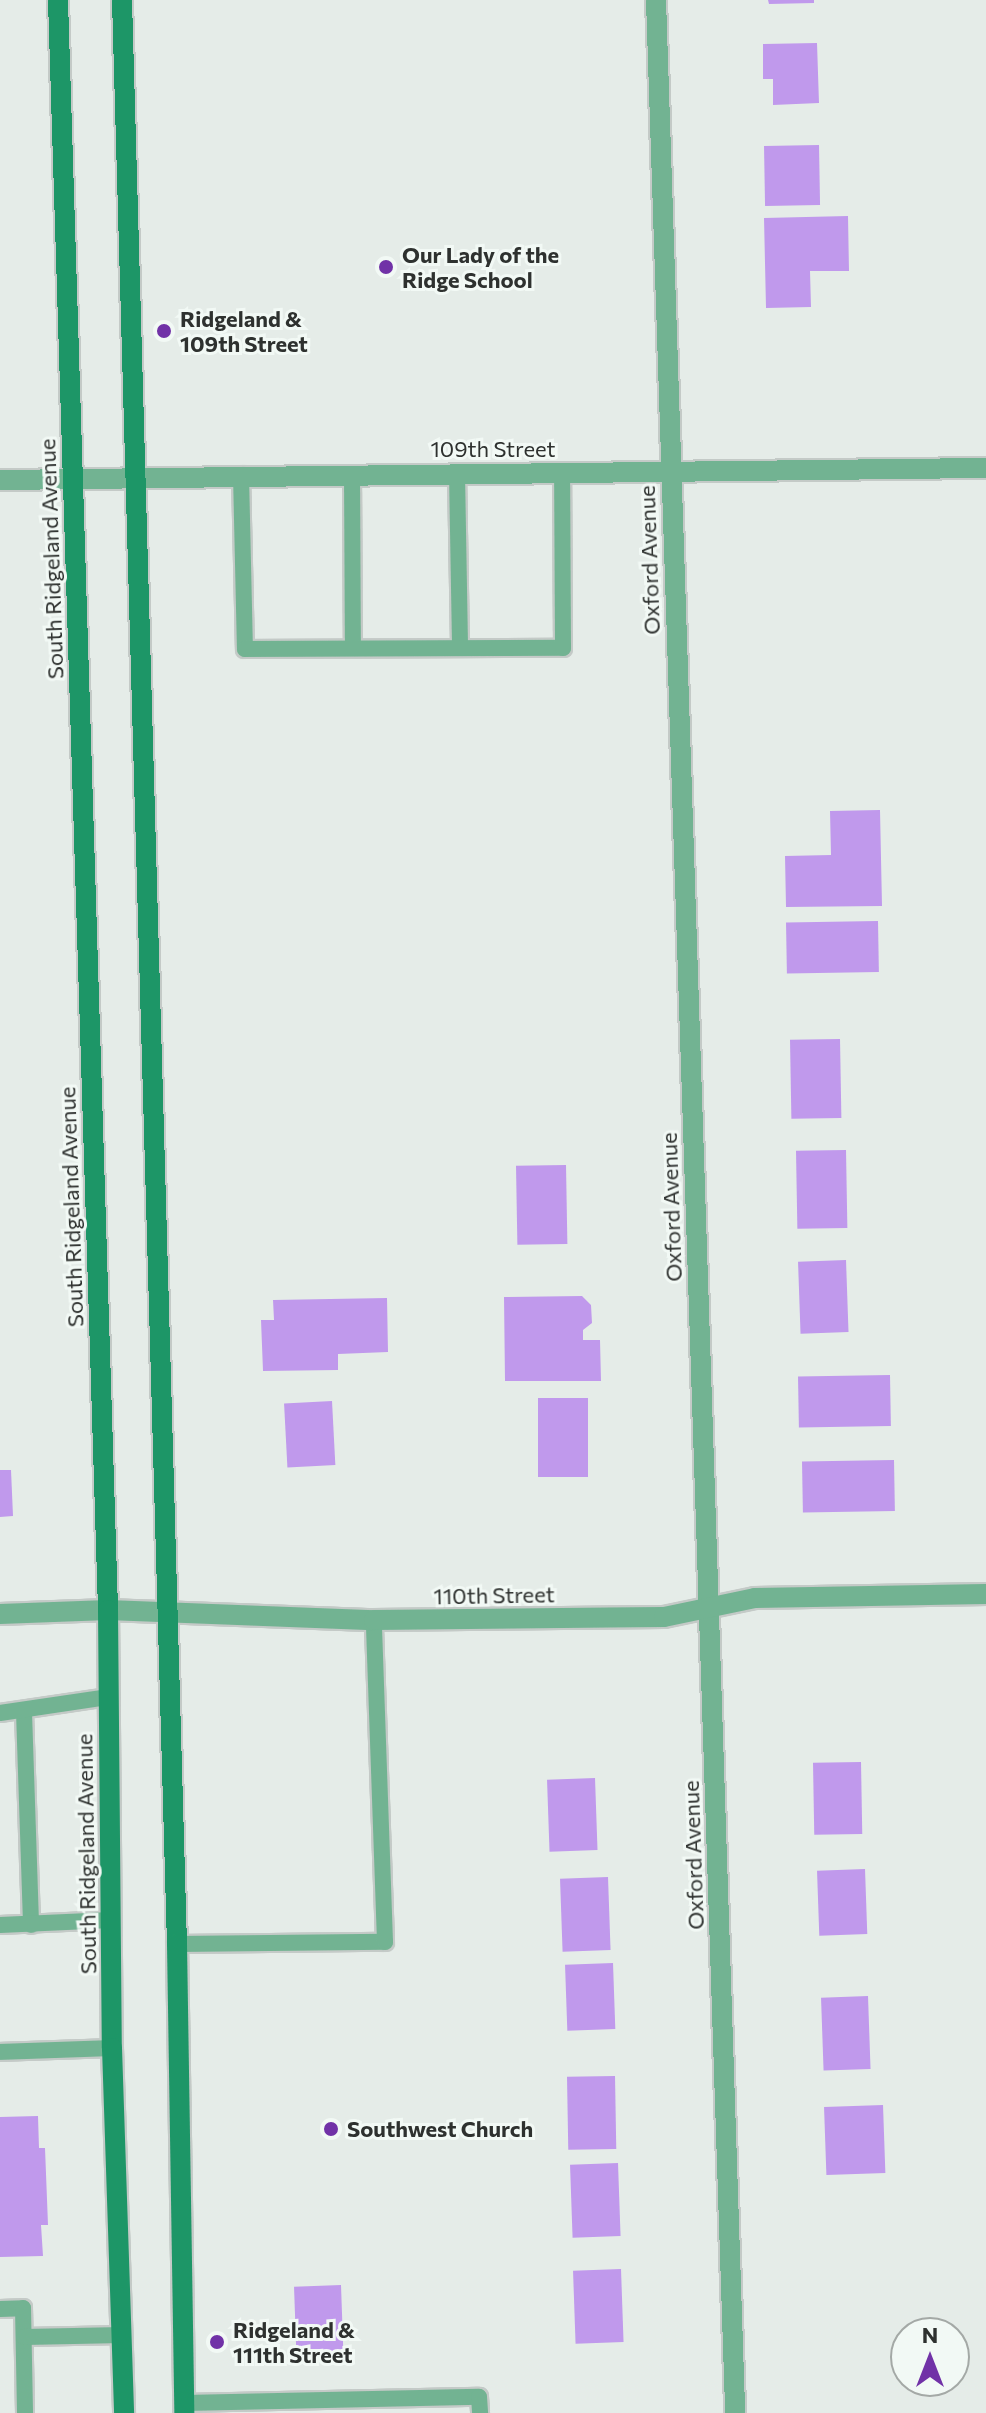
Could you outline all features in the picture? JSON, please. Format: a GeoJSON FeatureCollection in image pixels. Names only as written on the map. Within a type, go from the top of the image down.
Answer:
{"type":"FeatureCollection","features":[{"type":"Feature","properties":{"kind":"main road","name":"South Ridgeland Avenue"},"geometry":{"type":"LineString","coordinates":[[58,0],[108,1610],[112,2048],[124,2413]]}},
{"type":"Feature","properties":{"kind":"main road"},"geometry":{"type":"LineString","coordinates":[[122,0],[177,1944],[184,2408]]}},
{"type":"Feature","properties":{"kind":"street","name":"Oxford Avenue"},"geometry":{"type":"LineString","coordinates":[[656,0],[735,2413]]}},
{"type":"Feature","properties":{"kind":"street","name":"109th Street"},"geometry":{"type":"LineString","coordinates":[[0,480],[137,475],[986,468]]}},
{"type":"Feature","properties":{"kind":"street","name":"110th Street"},"geometry":{"type":"LineString","coordinates":[[0,1614],[108,1610],[168,1615],[374,1620],[664,1617],[755,1598],[986,1594]]}},
{"type":"Feature","properties":{"kind":"lane"},"geometry":{"type":"LineString","coordinates":[[457,473],[460,647]]}},
{"type":"Feature","properties":{"kind":"lane"},"geometry":{"type":"LineString","coordinates":[[241,475],[245,649],[563,648],[562,473]]}},
{"type":"Feature","properties":{"kind":"lane"},"geometry":{"type":"LineString","coordinates":[[352,474],[353,648]]}},
{"type":"Feature","properties":{"kind":"lane"},"geometry":{"type":"LineString","coordinates":[[177,1944],[385,1942],[374,1620]]}},
{"type":"Feature","properties":{"kind":"lane"},"geometry":{"type":"LineString","coordinates":[[0,1713],[24,1712],[109,1697]]}},
{"type":"Feature","properties":{"kind":"lane"},"geometry":{"type":"LineString","coordinates":[[24,1712],[31,1925]]}},
{"type":"Feature","properties":{"kind":"lane"},"geometry":{"type":"LineString","coordinates":[[0,1925],[111,1920]]}},
{"type":"Feature","properties":{"kind":"lane"},"geometry":{"type":"LineString","coordinates":[[0,2052],[112,2048]]}},
{"type":"Feature","properties":{"kind":"lane"},"geometry":{"type":"LineString","coordinates":[[0,2309],[23,2308],[25,2413]]}},
{"type":"Feature","properties":{"kind":"lane"},"geometry":{"type":"LineString","coordinates":[[24,2337],[123,2335]]}},
{"type":"Feature","properties":{"kind":"lane"},"geometry":{"type":"LineString","coordinates":[[184,2408],[250,2409],[479,2397],[480,2413]]}},
{"type":"Feature","properties":{"kind":"building"},"geometry":{"type":"Polygon","coordinates":[[[768,0],[814,0],[814,3],[769,4],[768,0]]]}},
{"type":"Feature","properties":{"kind":"building"},"geometry":{"type":"Polygon","coordinates":[[[817,43],[819,103],[773,105],[773,79],[763,79],[763,44],[817,43]]]}},
{"type":"Feature","properties":{"kind":"building"},"geometry":{"type":"Polygon","coordinates":[[[819,145],[820,205],[765,206],[764,146],[819,145]]]}},
{"type":"Feature","properties":{"kind":"building"},"geometry":{"type":"Polygon","coordinates":[[[848,216],[849,271],[810,271],[811,307],[766,308],[764,218],[848,216]]]}},
{"type":"Feature","properties":{"kind":"building"},"geometry":{"type":"Polygon","coordinates":[[[880,810],[882,906],[786,907],[785,856],[831,855],[830,811],[880,810]]]}},
{"type":"Feature","properties":{"kind":"building"},"geometry":{"type":"Polygon","coordinates":[[[878,921],[879,972],[787,974],[786,923],[878,921]]]}},
{"type":"Feature","properties":{"kind":"building"},"geometry":{"type":"Polygon","coordinates":[[[840,1039],[841,1118],[791,1119],[790,1040],[840,1039]]]}},
{"type":"Feature","properties":{"kind":"building"},"geometry":{"type":"Polygon","coordinates":[[[846,1150],[847,1228],[797,1229],[796,1151],[846,1150]]]}},
{"type":"Feature","properties":{"kind":"building"},"geometry":{"type":"Polygon","coordinates":[[[566,1165],[567,1244],[517,1245],[516,1166],[566,1165]]]}},
{"type":"Feature","properties":{"kind":"building"},"geometry":{"type":"Polygon","coordinates":[[[846,1260],[849,1332],[801,1334],[798,1262],[846,1260]]]}},
{"type":"Feature","properties":{"kind":"building"},"geometry":{"type":"Polygon","coordinates":[[[582,1296],[591,1305],[592,1323],[583,1330],[583,1340],[600,1340],[601,1381],[505,1381],[504,1297],[582,1296]]]}},
{"type":"Feature","properties":{"kind":"building"},"geometry":{"type":"Polygon","coordinates":[[[387,1298],[388,1352],[338,1354],[338,1370],[263,1371],[261,1320],[274,1320],[273,1300],[387,1298]]]}},
{"type":"Feature","properties":{"kind":"building"},"geometry":{"type":"Polygon","coordinates":[[[890,1375],[891,1426],[799,1428],[798,1377],[890,1375]]]}},
{"type":"Feature","properties":{"kind":"building"},"geometry":{"type":"Polygon","coordinates":[[[538,1398],[588,1398],[588,1477],[538,1477],[538,1398]]]}},
{"type":"Feature","properties":{"kind":"building"},"geometry":{"type":"Polygon","coordinates":[[[332,1401],[335,1465],[287,1467],[284,1404],[332,1401]]]}},
{"type":"Feature","properties":{"kind":"building"},"geometry":{"type":"Polygon","coordinates":[[[894,1460],[895,1511],[803,1513],[802,1462],[894,1460]]]}},
{"type":"Feature","properties":{"kind":"building"},"geometry":{"type":"Polygon","coordinates":[[[0,1470],[11,1470],[13,1516],[0,1517],[0,1470]]]}},
{"type":"Feature","properties":{"kind":"building"},"geometry":{"type":"Polygon","coordinates":[[[861,1762],[862,1834],[814,1835],[813,1763],[861,1762]]]}},
{"type":"Feature","properties":{"kind":"building"},"geometry":{"type":"Polygon","coordinates":[[[595,1778],[598,1850],[550,1852],[547,1780],[595,1778]]]}},
{"type":"Feature","properties":{"kind":"building"},"geometry":{"type":"Polygon","coordinates":[[[865,1869],[867,1934],[819,1936],[817,1871],[865,1869]]]}},
{"type":"Feature","properties":{"kind":"building"},"geometry":{"type":"Polygon","coordinates":[[[608,1877],[611,1950],[563,1952],[560,1879],[608,1877]]]}},
{"type":"Feature","properties":{"kind":"building"},"geometry":{"type":"Polygon","coordinates":[[[613,1963],[615,2029],[567,2031],[565,1965],[613,1963]]]}},
{"type":"Feature","properties":{"kind":"building"},"geometry":{"type":"Polygon","coordinates":[[[868,1996],[871,2069],[824,2071],[821,1998],[868,1996]]]}},
{"type":"Feature","properties":{"kind":"building"},"geometry":{"type":"Polygon","coordinates":[[[615,2076],[616,2149],[568,2150],[567,2077],[615,2076]]]}},
{"type":"Feature","properties":{"kind":"building"},"geometry":{"type":"Polygon","coordinates":[[[883,2105],[885,2173],[826,2175],[824,2107],[883,2105]]]}},
{"type":"Feature","properties":{"kind":"building"},"geometry":{"type":"Polygon","coordinates":[[[38,2116],[39,2148],[45,2148],[48,2225],[41,2225],[43,2256],[0,2257],[0,2117],[38,2116]]]}},
{"type":"Feature","properties":{"kind":"building"},"geometry":{"type":"Polygon","coordinates":[[[618,2163],[621,2236],[573,2238],[570,2165],[618,2163]]]}},
{"type":"Feature","properties":{"kind":"building"},"geometry":{"type":"Polygon","coordinates":[[[621,2269],[624,2342],[576,2344],[573,2271],[621,2269]]]}},
{"type":"Feature","properties":{"kind":"building"},"geometry":{"type":"Polygon","coordinates":[[[341,2285],[344,2357],[297,2359],[294,2287],[341,2285]]]}},
{"type":"Feature","properties":{"kind":"place","name":"Our Lady of the Ridge School"},"geometry":{"type":"Point","coordinates":[386,267]}},
{"type":"Feature","properties":{"kind":"place","name":"Ridgeland & 109th Street"},"geometry":{"type":"Point","coordinates":[164,331]}},
{"type":"Feature","properties":{"kind":"place","name":"Southwest Church"},"geometry":{"type":"Point","coordinates":[331,2129]}},
{"type":"Feature","properties":{"kind":"place","name":"Ridgeland & 111th Street"},"geometry":{"type":"Point","coordinates":[217,2342]}}]}
